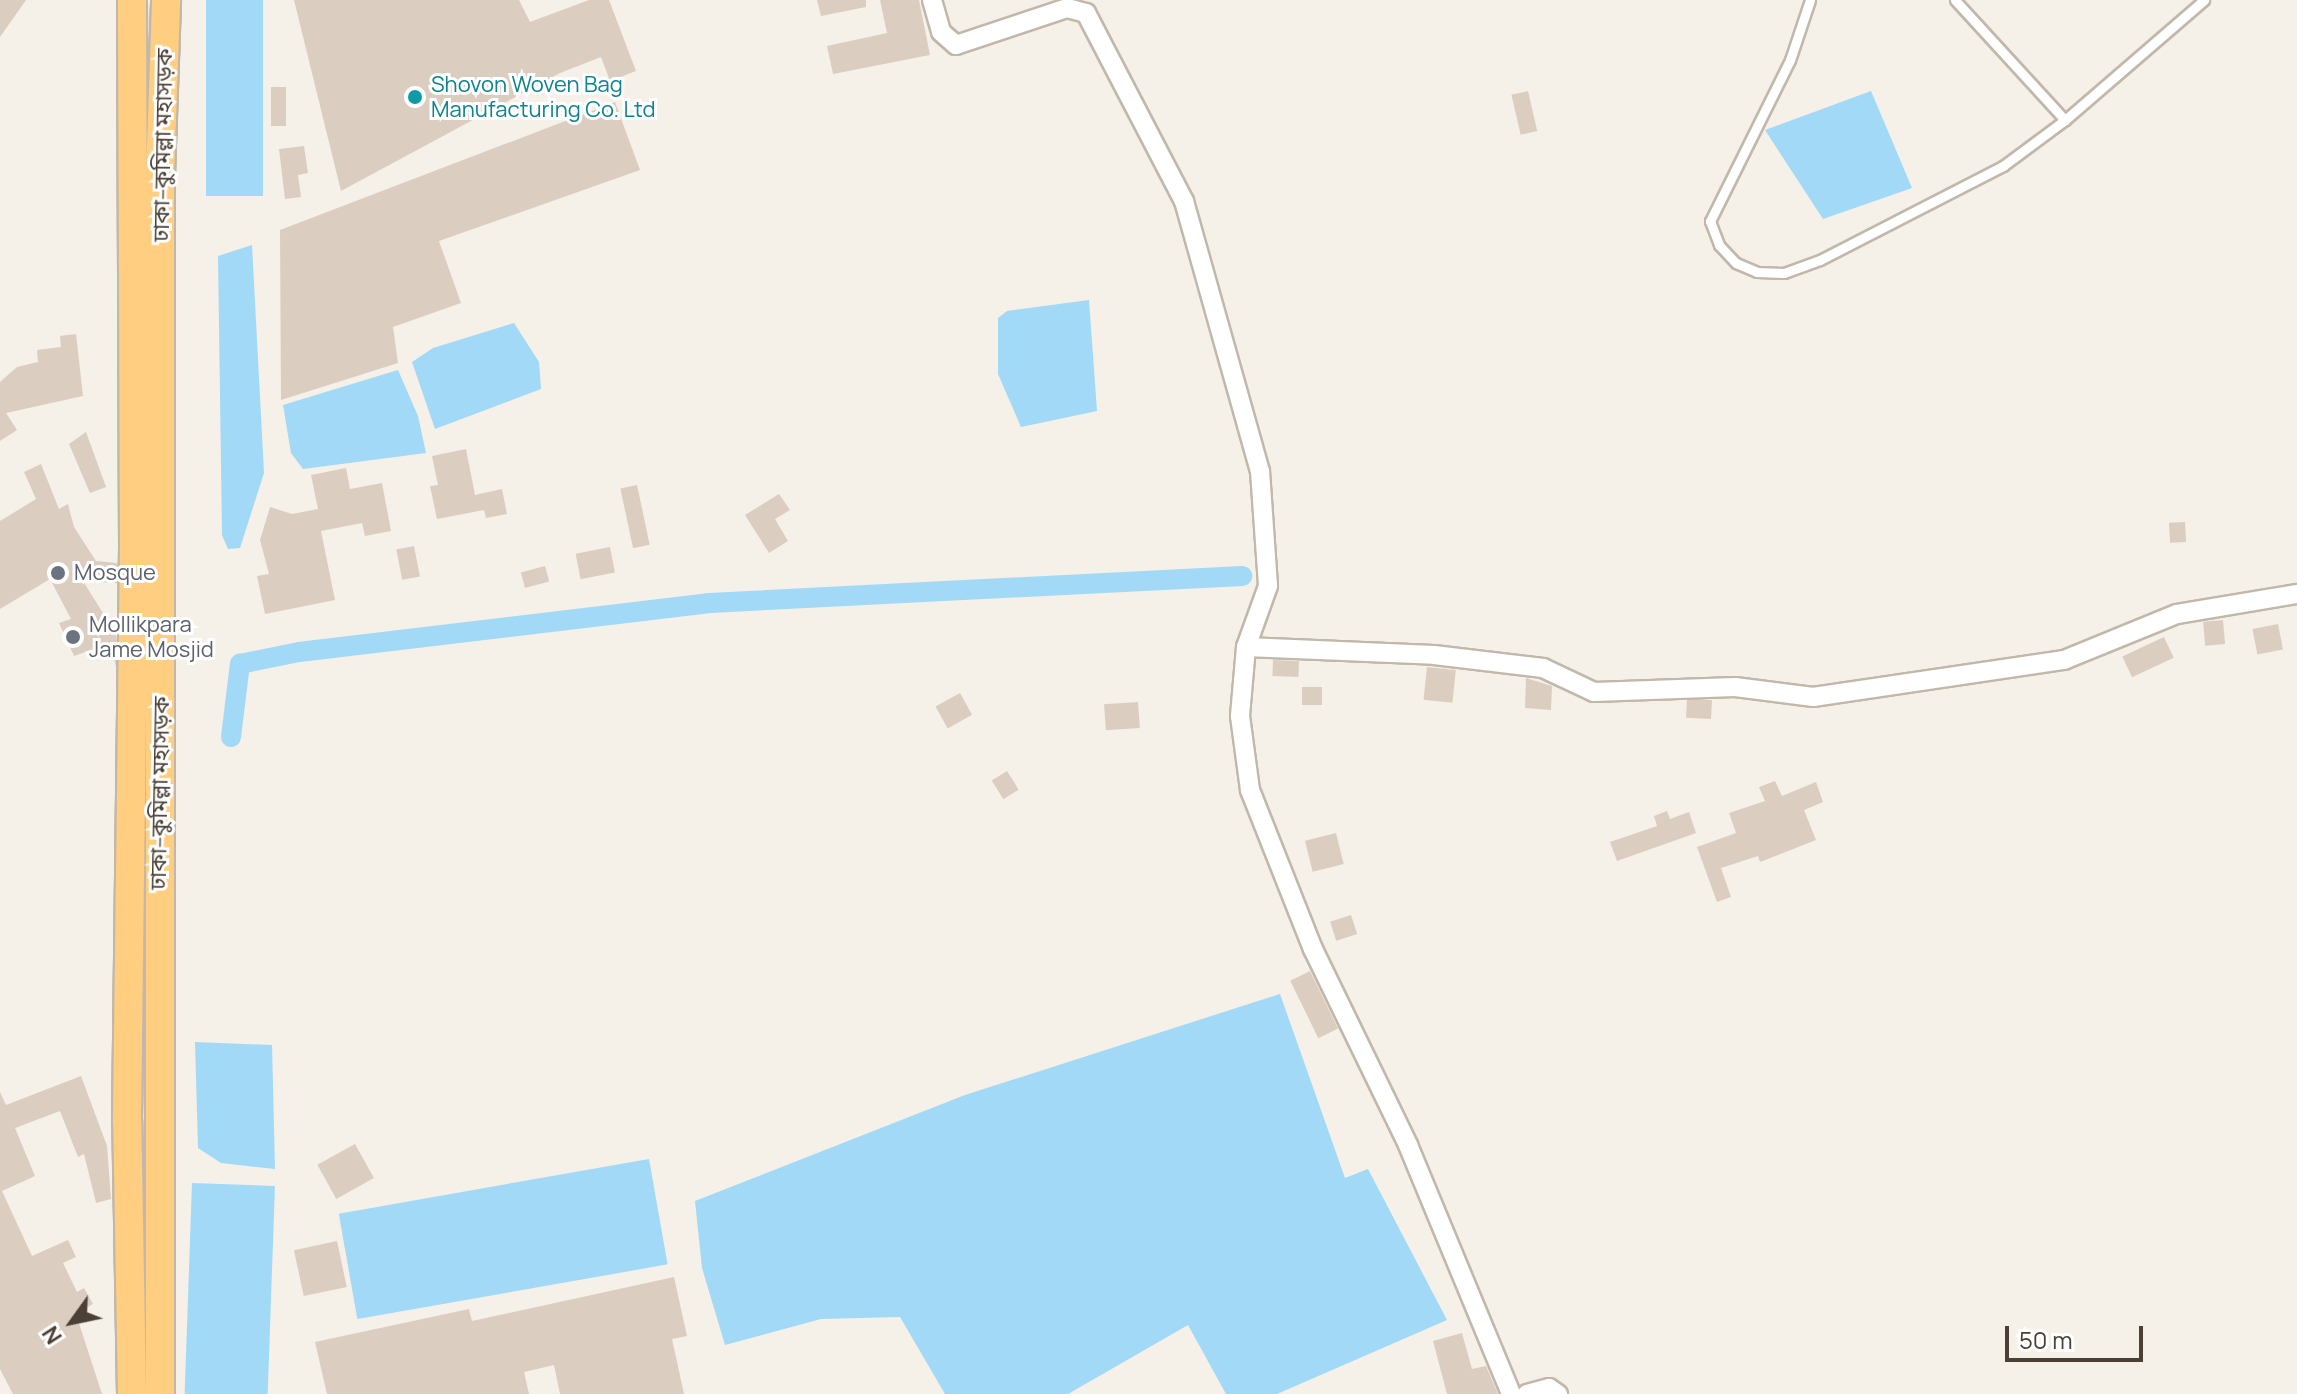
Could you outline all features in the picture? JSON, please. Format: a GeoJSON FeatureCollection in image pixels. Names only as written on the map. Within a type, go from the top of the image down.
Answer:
{"type":"FeatureCollection","features":[{"type":"Feature","properties":{"kind":"highway","name":"ঢাকা–কুমিল্লা মহাসড়ক"},"geometry":{"type":"LineString","coordinates":[[132,0],[134,546],[127,1121],[132,1394]]}},
{"type":"Feature","properties":{"kind":"highway","name":"ঢাকা–কুমিল্লা মহাসড়ক"},"geometry":{"type":"LineString","coordinates":[[160,1394],[160,175],[166,0]]}},
{"type":"Feature","properties":{"kind":"street"},"geometry":{"type":"LineString","coordinates":[[932,0],[941,32],[956,45],[1067,8],[1086,13],[1144,119],[1184,201],[1260,471],[1268,586],[1246,647],[1240,716],[1250,790],[1313,949],[1408,1145],[1511,1394]]}},
{"type":"Feature","properties":{"kind":"street"},"geometry":{"type":"LineString","coordinates":[[1246,647],[1434,655],[1543,668],[1594,692],[1735,687],[1813,697],[2064,660],[2177,614],[2297,594]]}},
{"type":"Feature","properties":{"kind":"street"},"geometry":{"type":"LineString","coordinates":[[1527,1394],[1549,1388],[1558,1394]]}},
{"type":"Feature","properties":{"kind":"lane"},"geometry":{"type":"LineString","coordinates":[[1810,0],[1790,60],[1710,221],[1719,245],[1736,263],[1757,272],[1784,273],[1820,260],[2003,166],[2065,120],[2204,0]]}},
{"type":"Feature","properties":{"kind":"lane"},"geometry":{"type":"LineString","coordinates":[[1955,0],[2065,120]]}},
{"type":"Feature","properties":{"kind":"water"},"geometry":{"type":"Polygon","coordinates":[[[206,0],[263,0],[263,196],[206,196],[206,0]]]}},
{"type":"Feature","properties":{"kind":"water"},"geometry":{"type":"Polygon","coordinates":[[[1871,91],[1912,188],[1823,219],[1765,130],[1871,91]]]}},
{"type":"Feature","properties":{"kind":"water"},"geometry":{"type":"Polygon","coordinates":[[[252,245],[264,473],[240,548],[228,549],[222,535],[218,256],[252,245]]]}},
{"type":"Feature","properties":{"kind":"water"},"geometry":{"type":"Polygon","coordinates":[[[1089,300],[1097,411],[1021,427],[998,374],[998,318],[1007,311],[1089,300]]]}},
{"type":"Feature","properties":{"kind":"water"},"geometry":{"type":"Polygon","coordinates":[[[514,323],[539,362],[541,389],[435,429],[412,362],[433,348],[514,323]]]}},
{"type":"Feature","properties":{"kind":"water"},"geometry":{"type":"Polygon","coordinates":[[[398,370],[418,416],[426,453],[303,469],[291,453],[283,405],[398,370]]]}},
{"type":"Feature","properties":{"kind":"water"},"geometry":{"type":"Polygon","coordinates":[[[1280,994],[1345,1178],[1368,1169],[1447,1320],[1277,1394],[1226,1394],[1188,1325],[1068,1394],[945,1394],[900,1317],[821,1319],[725,1345],[702,1268],[695,1201],[965,1095],[1280,994]]]}},
{"type":"Feature","properties":{"kind":"water"},"geometry":{"type":"Polygon","coordinates":[[[195,1042],[272,1045],[275,1169],[221,1163],[198,1148],[195,1042]]]}},
{"type":"Feature","properties":{"kind":"water"},"geometry":{"type":"Polygon","coordinates":[[[649,1159],[668,1264],[357,1319],[339,1214],[649,1159]]]}},
{"type":"Feature","properties":{"kind":"water"},"geometry":{"type":"Polygon","coordinates":[[[192,1183],[275,1186],[268,1394],[185,1394],[192,1183]]]}},
{"type":"Feature","properties":{"kind":"building"},"geometry":{"type":"Polygon","coordinates":[[[0,0],[26,0],[0,37],[0,0]]]}},
{"type":"Feature","properties":{"kind":"building","name":"Shovon Woven Bag Manufacturing Co. Ltd"},"geometry":{"type":"Polygon","coordinates":[[[294,0],[519,0],[530,22],[589,0],[609,0],[636,71],[610,81],[601,57],[560,73],[341,191],[294,0]]]}},
{"type":"Feature","properties":{"kind":"building"},"geometry":{"type":"Polygon","coordinates":[[[817,0],[866,0],[866,7],[821,16],[817,0]]]}},
{"type":"Feature","properties":{"kind":"building"},"geometry":{"type":"Polygon","coordinates":[[[880,0],[919,0],[930,55],[833,74],[827,46],[887,33],[880,0]]]}},
{"type":"Feature","properties":{"kind":"building"},"geometry":{"type":"Polygon","coordinates":[[[271,87],[286,87],[286,126],[271,126],[271,87]]]}},
{"type":"Feature","properties":{"kind":"building"},"geometry":{"type":"Polygon","coordinates":[[[1528,91],[1537,131],[1521,135],[1511,95],[1528,91]]]}},
{"type":"Feature","properties":{"kind":"building"},"geometry":{"type":"Polygon","coordinates":[[[615,102],[640,170],[439,241],[461,303],[393,327],[398,363],[281,400],[280,230],[615,102]]]}},
{"type":"Feature","properties":{"kind":"building"},"geometry":{"type":"Polygon","coordinates":[[[304,146],[308,173],[298,175],[301,197],[285,199],[279,149],[304,146]]]}},
{"type":"Feature","properties":{"kind":"building"},"geometry":{"type":"Polygon","coordinates":[[[76,334],[83,396],[6,413],[17,430],[0,441],[0,382],[17,367],[38,362],[37,350],[61,347],[60,336],[76,334]]]}},
{"type":"Feature","properties":{"kind":"building"},"geometry":{"type":"Polygon","coordinates":[[[86,432],[106,487],[90,493],[69,444],[86,432]]]}},
{"type":"Feature","properties":{"kind":"building"},"geometry":{"type":"Polygon","coordinates":[[[466,449],[475,495],[502,489],[507,514],[486,518],[484,510],[437,519],[430,486],[438,485],[432,456],[466,449]]]}},
{"type":"Feature","properties":{"kind":"building"},"geometry":{"type":"Polygon","coordinates":[[[41,464],[59,509],[68,504],[74,527],[96,561],[117,563],[117,583],[83,581],[116,634],[116,668],[111,643],[74,656],[59,623],[71,619],[50,579],[0,609],[0,521],[36,499],[24,472],[41,464]]]}},
{"type":"Feature","properties":{"kind":"building"},"geometry":{"type":"Polygon","coordinates":[[[346,468],[350,489],[382,483],[391,531],[365,536],[362,523],[321,531],[335,600],[265,614],[257,576],[269,574],[260,540],[270,507],[292,514],[318,509],[311,475],[346,468]]]}},
{"type":"Feature","properties":{"kind":"building"},"geometry":{"type":"Polygon","coordinates":[[[637,485],[650,545],[633,548],[620,489],[637,485]]]}},
{"type":"Feature","properties":{"kind":"building"},"geometry":{"type":"Polygon","coordinates":[[[779,494],[790,510],[775,519],[788,541],[769,553],[745,515],[779,494]]]}},
{"type":"Feature","properties":{"kind":"building"},"geometry":{"type":"Polygon","coordinates":[[[2185,522],[2186,542],[2170,543],[2169,523],[2185,522]]]}},
{"type":"Feature","properties":{"kind":"building"},"geometry":{"type":"Polygon","coordinates":[[[414,546],[420,576],[402,580],[396,549],[414,546]]]}},
{"type":"Feature","properties":{"kind":"building"},"geometry":{"type":"Polygon","coordinates":[[[610,547],[615,573],[581,579],[576,554],[610,547]]]}},
{"type":"Feature","properties":{"kind":"building"},"geometry":{"type":"Polygon","coordinates":[[[545,566],[549,581],[525,588],[521,572],[545,566]]]}},
{"type":"Feature","properties":{"kind":"building"},"geometry":{"type":"Polygon","coordinates":[[[2223,620],[2225,644],[2205,646],[2203,622],[2223,620]]]}},
{"type":"Feature","properties":{"kind":"building"},"geometry":{"type":"Polygon","coordinates":[[[2278,624],[2283,650],[2257,654],[2252,629],[2278,624]]]}},
{"type":"Feature","properties":{"kind":"building"},"geometry":{"type":"Polygon","coordinates":[[[2164,637],[2174,658],[2132,677],[2122,656],[2164,637]]]}},
{"type":"Feature","properties":{"kind":"building"},"geometry":{"type":"Polygon","coordinates":[[[1273,660],[1299,661],[1298,677],[1272,676],[1273,660]]]}},
{"type":"Feature","properties":{"kind":"building"},"geometry":{"type":"Polygon","coordinates":[[[1427,667],[1456,670],[1452,703],[1424,700],[1427,667]]]}},
{"type":"Feature","properties":{"kind":"building"},"geometry":{"type":"Polygon","coordinates":[[[1526,678],[1552,686],[1551,710],[1525,708],[1526,678]]]}},
{"type":"Feature","properties":{"kind":"building"},"geometry":{"type":"Polygon","coordinates":[[[1302,687],[1322,687],[1322,705],[1302,705],[1302,687]]]}},
{"type":"Feature","properties":{"kind":"building"},"geometry":{"type":"Polygon","coordinates":[[[960,693],[972,715],[948,728],[936,707],[960,693]]]}},
{"type":"Feature","properties":{"kind":"building"},"geometry":{"type":"Polygon","coordinates":[[[1687,699],[1712,700],[1711,719],[1686,718],[1687,699]]]}},
{"type":"Feature","properties":{"kind":"building"},"geometry":{"type":"Polygon","coordinates":[[[1138,702],[1140,728],[1106,730],[1104,704],[1138,702]]]}},
{"type":"Feature","properties":{"kind":"building"},"geometry":{"type":"Polygon","coordinates":[[[1007,771],[1019,790],[1003,799],[992,781],[1007,771]]]}},
{"type":"Feature","properties":{"kind":"building"},"geometry":{"type":"Polygon","coordinates":[[[1775,781],[1782,796],[1816,782],[1823,802],[1804,810],[1816,840],[1760,862],[1758,856],[1721,868],[1731,897],[1717,902],[1697,847],[1736,833],[1729,813],[1765,801],[1759,787],[1775,781]]]}},
{"type":"Feature","properties":{"kind":"building"},"geometry":{"type":"Polygon","coordinates":[[[1667,811],[1670,819],[1689,812],[1696,833],[1617,861],[1610,842],[1657,826],[1654,816],[1667,811]]]}},
{"type":"Feature","properties":{"kind":"building"},"geometry":{"type":"Polygon","coordinates":[[[1336,833],[1344,864],[1313,872],[1305,841],[1336,833]]]}},
{"type":"Feature","properties":{"kind":"building"},"geometry":{"type":"Polygon","coordinates":[[[1351,915],[1357,934],[1336,941],[1330,922],[1351,915]]]}},
{"type":"Feature","properties":{"kind":"building"},"geometry":{"type":"Polygon","coordinates":[[[1310,971],[1338,1029],[1318,1038],[1290,981],[1310,971]]]}},
{"type":"Feature","properties":{"kind":"building"},"geometry":{"type":"Polygon","coordinates":[[[81,1076],[107,1146],[111,1199],[96,1203],[84,1154],[78,1157],[60,1111],[15,1128],[35,1176],[2,1191],[32,1256],[68,1240],[76,1257],[63,1263],[77,1292],[84,1288],[93,1304],[76,1314],[102,1394],[13,1394],[0,1369],[0,1092],[6,1105],[81,1076]]]}},
{"type":"Feature","properties":{"kind":"building"},"geometry":{"type":"Polygon","coordinates":[[[355,1144],[374,1178],[336,1199],[317,1165],[355,1144]]]}},
{"type":"Feature","properties":{"kind":"building"},"geometry":{"type":"Polygon","coordinates":[[[337,1241],[347,1287],[304,1296],[294,1250],[337,1241]]]}},
{"type":"Feature","properties":{"kind":"building"},"geometry":{"type":"Polygon","coordinates":[[[674,1277],[687,1336],[672,1339],[684,1394],[560,1394],[554,1365],[524,1372],[529,1394],[327,1394],[315,1342],[469,1309],[472,1321],[674,1277]]]}},
{"type":"Feature","properties":{"kind":"building"},"geometry":{"type":"Polygon","coordinates":[[[1462,1333],[1472,1369],[1486,1366],[1498,1394],[1447,1394],[1433,1341],[1462,1333]]]}},
{"type":"Feature","properties":{"kind":"waterway"},"geometry":{"type":"LineString","coordinates":[[231,737],[240,664],[299,652],[710,603],[1242,576]]}},
{"type":"Feature","properties":{"kind":"place","name":"Shovon Woven Bag Manufacturing Co. Ltd"},"geometry":{"type":"Point","coordinates":[415,97]}},
{"type":"Feature","properties":{"kind":"place","name":"Mosque"},"geometry":{"type":"Point","coordinates":[58,573]}},
{"type":"Feature","properties":{"kind":"place","name":"Mollikpara Jame Mosjid"},"geometry":{"type":"Point","coordinates":[73,637]}}]}
